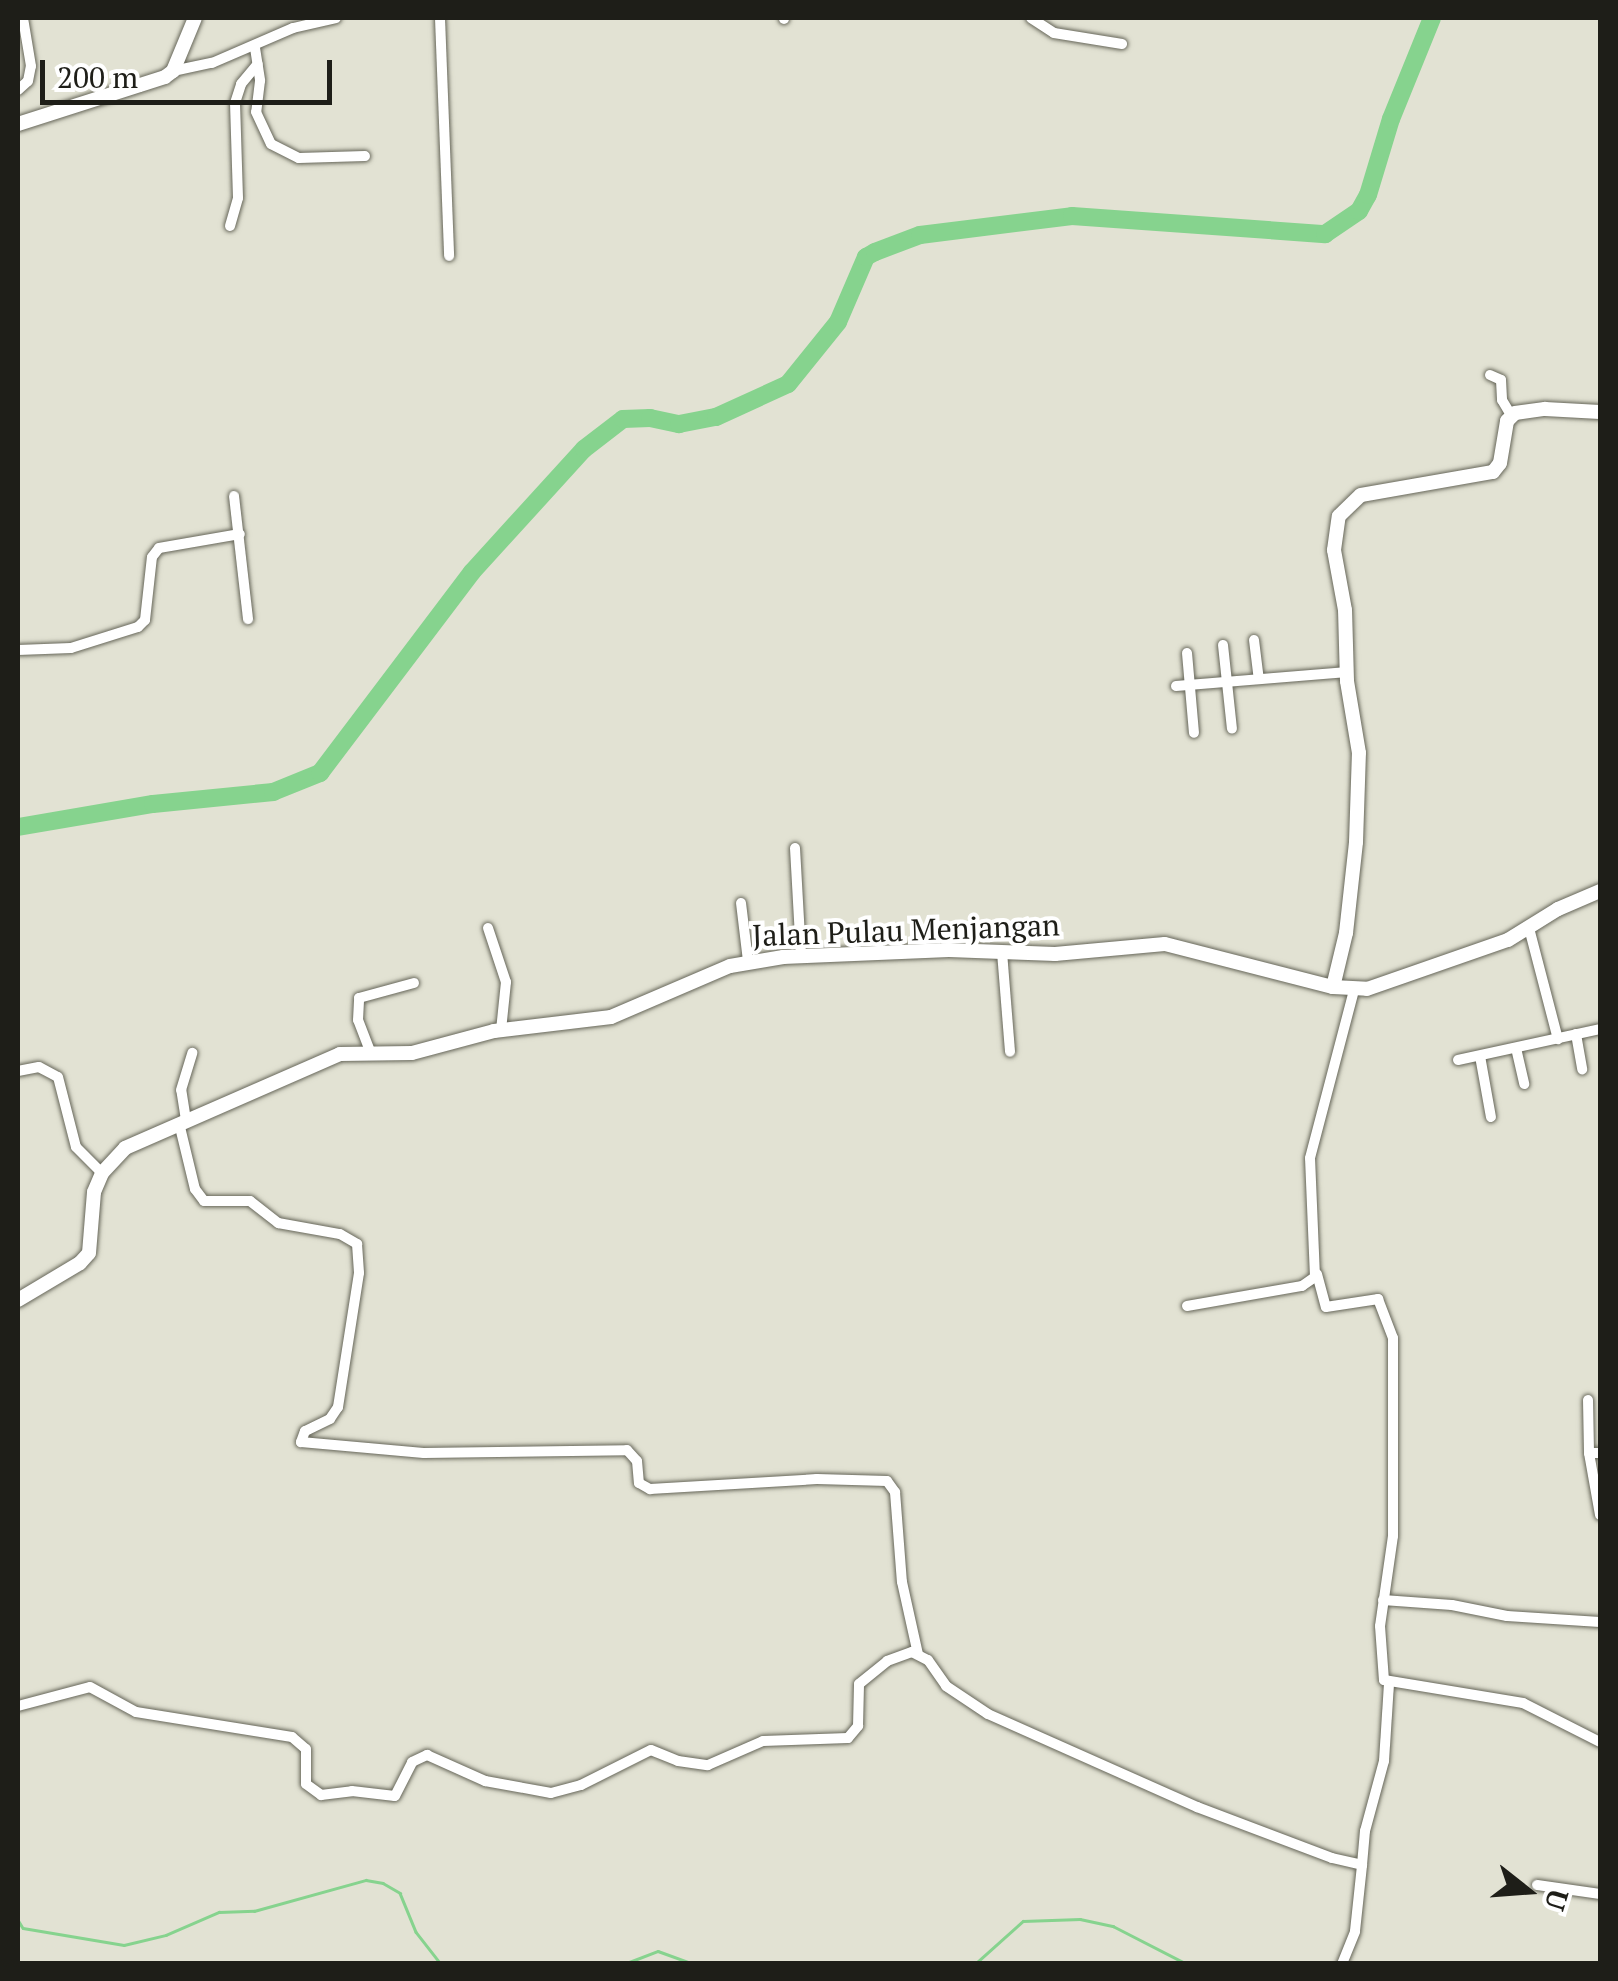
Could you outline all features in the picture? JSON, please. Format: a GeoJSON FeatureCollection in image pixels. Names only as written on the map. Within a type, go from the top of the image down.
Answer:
{"type":"FeatureCollection","features":[{"type":"Feature","properties":{"kind":"street"},"geometry":{"type":"LineString","coordinates":[[18,90],[27,84],[32,66],[23,18]]}},
{"type":"Feature","properties":{"kind":"street"},"geometry":{"type":"LineString","coordinates":[[173,71],[195,18]]}},
{"type":"Feature","properties":{"kind":"street"},"geometry":{"type":"LineString","coordinates":[[18,124],[137,89],[173,71],[255,48],[298,22],[336,18]]}},
{"type":"Feature","properties":{"kind":"street"},"geometry":{"type":"LineString","coordinates":[[440,18],[449,256]]}},
{"type":"Feature","properties":{"kind":"street"},"geometry":{"type":"LineString","coordinates":[[1031,18],[1054,33],[1122,44]]}},
{"type":"Feature","properties":{"kind":"street"},"geometry":{"type":"LineString","coordinates":[[255,48],[256,112],[277,150],[308,158],[364,156]]}},
{"type":"Feature","properties":{"kind":"street"},"geometry":{"type":"LineString","coordinates":[[230,226],[238,198],[234,103],[240,84],[258,64]]}},
{"type":"Feature","properties":{"kind":"street"},"geometry":{"type":"LineString","coordinates":[[1333,987],[1346,933],[1357,837],[1358,746],[1334,534],[1343,508],[1370,493],[1493,472],[1511,415],[1502,400],[1501,380],[1490,375]]}},
{"type":"Feature","properties":{"kind":"street"},"geometry":{"type":"LineString","coordinates":[[1511,415],[1545,409],[1600,412]]}},
{"type":"Feature","properties":{"kind":"street"},"geometry":{"type":"LineString","coordinates":[[234,496],[248,619]]}},
{"type":"Feature","properties":{"kind":"street"},"geometry":{"type":"LineString","coordinates":[[18,650],[71,648],[138,627],[146,620],[152,557],[160,548],[240,534]]}},
{"type":"Feature","properties":{"kind":"street"},"geometry":{"type":"LineString","coordinates":[[1254,640],[1259,679]]}},
{"type":"Feature","properties":{"kind":"street"},"geometry":{"type":"LineString","coordinates":[[1222,645],[1232,729]]}},
{"type":"Feature","properties":{"kind":"street"},"geometry":{"type":"LineString","coordinates":[[1187,653],[1194,733]]}},
{"type":"Feature","properties":{"kind":"street"},"geometry":{"type":"LineString","coordinates":[[1176,686],[1347,672]]}},
{"type":"Feature","properties":{"kind":"street"},"geometry":{"type":"LineString","coordinates":[[795,848],[800,957]]}},
{"type":"Feature","properties":{"kind":"street","name":"Jalan Pulau Menjangan"},"geometry":{"type":"LineString","coordinates":[[102,1173],[134,1142],[260,1092],[340,1054],[424,1052],[501,1030],[611,1017],[748,961],[1002,952],[1055,954],[1165,944],[1354,990],[1390,982],[1530,928],[1570,902],[1600,892]]}},
{"type":"Feature","properties":{"kind":"street"},"geometry":{"type":"LineString","coordinates":[[741,903],[748,961]]}},
{"type":"Feature","properties":{"kind":"street"},"geometry":{"type":"LineString","coordinates":[[488,928],[506,982],[501,1030]]}},
{"type":"Feature","properties":{"kind":"street"},"geometry":{"type":"LineString","coordinates":[[1530,928],[1558,1038]]}},
{"type":"Feature","properties":{"kind":"street"},"geometry":{"type":"LineString","coordinates":[[1002,952],[1010,1052]]}},
{"type":"Feature","properties":{"kind":"street"},"geometry":{"type":"LineString","coordinates":[[370,1051],[358,1020],[359,998],[414,984]]}},
{"type":"Feature","properties":{"kind":"street"},"geometry":{"type":"LineString","coordinates":[[1354,990],[1309,1166],[1317,1274],[1326,1307],[1378,1299],[1393,1338],[1393,1536],[1382,1600],[1380,1674],[1389,1683],[1523,1703],[1600,1742]]}},
{"type":"Feature","properties":{"kind":"street"},"geometry":{"type":"LineString","coordinates":[[1458,1060],[1600,1029]]}},
{"type":"Feature","properties":{"kind":"street"},"geometry":{"type":"LineString","coordinates":[[1576,1034],[1582,1069]]}},
{"type":"Feature","properties":{"kind":"street"},"geometry":{"type":"LineString","coordinates":[[1516,1048],[1524,1084]]}},
{"type":"Feature","properties":{"kind":"street"},"geometry":{"type":"LineString","coordinates":[[192,1053],[181,1090],[183,1122],[195,1189],[204,1201],[250,1201],[278,1224],[340,1234],[357,1244],[359,1273],[338,1406],[330,1419],[305,1431],[301,1442],[424,1453],[627,1450],[638,1460],[639,1483],[650,1489],[817,1478],[887,1480],[895,1492],[902,1582],[918,1654]]}},
{"type":"Feature","properties":{"kind":"street"},"geometry":{"type":"LineString","coordinates":[[1480,1056],[1491,1117]]}},
{"type":"Feature","properties":{"kind":"street"},"geometry":{"type":"LineString","coordinates":[[18,1072],[39,1067],[58,1078],[76,1148],[102,1173],[94,1192],[89,1253],[80,1263],[18,1300]]}},
{"type":"Feature","properties":{"kind":"street"},"geometry":{"type":"LineString","coordinates":[[1187,1306],[1302,1286],[1317,1274]]}},
{"type":"Feature","properties":{"kind":"street"},"geometry":{"type":"LineString","coordinates":[[1588,1400],[1600,1515]]}},
{"type":"Feature","properties":{"kind":"street"},"geometry":{"type":"LineString","coordinates":[[1382,1600],[1452,1604],[1506,1616],[1600,1622]]}},
{"type":"Feature","properties":{"kind":"street"},"geometry":{"type":"LineString","coordinates":[[18,1706],[90,1687],[136,1712],[292,1737],[306,1749],[306,1784],[321,1795],[352,1791],[395,1796],[412,1762],[427,1755],[485,1781],[551,1793],[581,1785],[652,1750],[678,1761],[708,1765],[763,1742],[848,1738],[858,1726],[856,1692],[868,1673],[904,1654],[918,1654],[928,1660],[946,1686],[988,1714],[1197,1807],[1332,1858],[1362,1865]]}},
{"type":"Feature","properties":{"kind":"street"},"geometry":{"type":"LineString","coordinates":[[1342,1964],[1355,1931],[1365,1831],[1384,1761],[1389,1683]]}},
{"type":"Feature","properties":{"kind":"street"},"geometry":{"type":"LineString","coordinates":[[1537,1885],[1600,1894]]}},
{"type":"Feature","properties":{"kind":"waterway"},"geometry":{"type":"LineString","coordinates":[[18,827],[153,804],[273,792],[320,773],[472,572],[584,449],[623,419],[650,418],[679,424],[716,417],[788,384],[838,322],[866,257],[875,252],[920,235],[1072,216],[1325,234],[1359,211],[1368,195],[1391,119],[1432,18]]}},
{"type":"Feature","properties":{"kind":"waterway"},"geometry":{"type":"LineString","coordinates":[[18,1920],[23,1928],[124,1945],[166,1935],[219,1912],[254,1911],[366,1880],[383,1883],[400,1893],[416,1932],[441,1964]]}},
{"type":"Feature","properties":{"kind":"waterway"},"geometry":{"type":"LineString","coordinates":[[975,1964],[1023,1921],[1080,1919],[1113,1926],[1187,1964]]}},
{"type":"Feature","properties":{"kind":"waterway"},"geometry":{"type":"LineString","coordinates":[[624,1964],[658,1951],[694,1964]]}}]}
